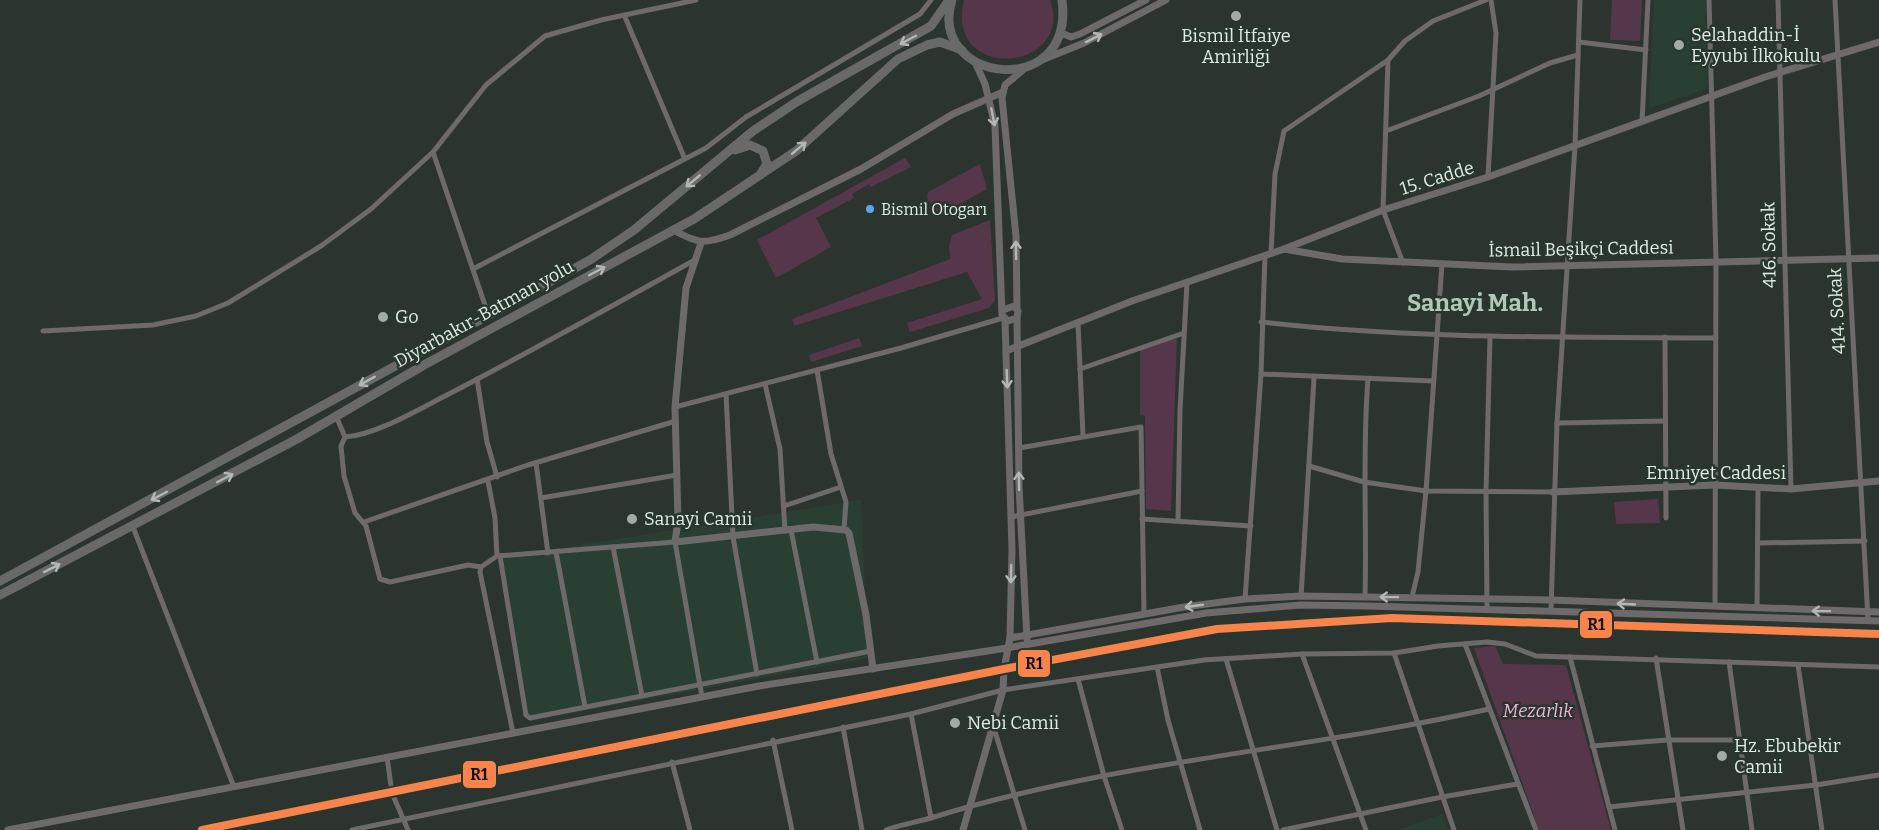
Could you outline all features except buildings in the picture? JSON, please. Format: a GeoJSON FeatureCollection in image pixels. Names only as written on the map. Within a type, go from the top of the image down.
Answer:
{"type":"FeatureCollection","features":[{"type":"Feature","properties":{"kind":"highway"},"geometry":{"type":"LineString","coordinates":[[950,0],[950,21],[954,37],[962,50],[975,62],[990,69],[1007,72],[1024,69],[1040,61],[1053,49],[1061,33],[1064,16],[1062,0]]}},
{"type":"Feature","properties":{"kind":"highway","name":"Diyarbakır-Batman yolu"},"geometry":{"type":"LineString","coordinates":[[0,581],[609,247],[642,224],[753,131],[798,101],[930,26],[950,0]]}},
{"type":"Feature","properties":{"kind":"highway","name":"Diyarbakır-Batman yolu"},"geometry":{"type":"LineString","coordinates":[[0,595],[133,527],[336,416],[424,365],[673,230],[752,183],[796,152],[898,59],[927,45],[940,42],[962,50]]}},
{"type":"Feature","properties":{"kind":"highway"},"geometry":{"type":"LineString","coordinates":[[720,159],[742,147],[757,146],[763,151],[767,164],[752,183]]}},
{"type":"Feature","properties":{"kind":"street"},"geometry":{"type":"LineString","coordinates":[[43,331],[153,325],[196,316],[228,303],[321,246],[371,209],[433,152],[486,85],[545,36],[601,20],[625,17],[696,0]]}},
{"type":"Feature","properties":{"kind":"street"},"geometry":{"type":"LineString","coordinates":[[473,269],[684,157],[706,148],[746,117],[920,14],[931,0]]}},
{"type":"Feature","properties":{"kind":"street"},"geometry":{"type":"LineString","coordinates":[[1061,33],[1071,37],[1080,34],[1146,0]]}},
{"type":"Feature","properties":{"kind":"street"},"geometry":{"type":"LineString","coordinates":[[1040,61],[1084,43],[1166,0]]}},
{"type":"Feature","properties":{"kind":"street"},"geometry":{"type":"LineString","coordinates":[[1245,599],[1261,374],[1261,322],[1275,174],[1284,131],[1389,60],[1405,41],[1433,21],[1486,0]]}},
{"type":"Feature","properties":{"kind":"street"},"geometry":{"type":"LineString","coordinates":[[1488,177],[1496,33],[1491,0]]}},
{"type":"Feature","properties":{"kind":"street"},"geometry":{"type":"LineString","coordinates":[[1551,609],[1553,492],[1575,146],[1580,0]]}},
{"type":"Feature","properties":{"kind":"street"},"geometry":{"type":"LineString","coordinates":[[1642,122],[1648,0]]}},
{"type":"Feature","properties":{"kind":"street"},"geometry":{"type":"LineString","coordinates":[[1709,0],[1716,261],[1715,606]]}},
{"type":"Feature","properties":{"kind":"street","name":"416. Sokak"},"geometry":{"type":"LineString","coordinates":[[1778,0],[1791,489]]}},
{"type":"Feature","properties":{"kind":"street","name":"414. Sokak"},"geometry":{"type":"LineString","coordinates":[[1835,0],[1868,620]]}},
{"type":"Feature","properties":{"kind":"street"},"geometry":{"type":"LineString","coordinates":[[625,17],[684,157]]}},
{"type":"Feature","properties":{"kind":"street"},"geometry":{"type":"LineString","coordinates":[[1579,42],[1646,50]]}},
{"type":"Feature","properties":{"kind":"street","name":"15. Cadde"},"geometry":{"type":"LineString","coordinates":[[1006,351],[1284,249],[1383,210],[1488,177],[1713,96],[1879,42]]}},
{"type":"Feature","properties":{"kind":"street"},"geometry":{"type":"LineString","coordinates":[[1386,131],[1550,63],[1578,55]]}},
{"type":"Feature","properties":{"kind":"street"},"geometry":{"type":"LineString","coordinates":[[1389,60],[1383,210],[1403,263]]}},
{"type":"Feature","properties":{"kind":"street"},"geometry":{"type":"LineString","coordinates":[[963,830],[1003,690],[1010,638],[1011,517],[1006,351],[994,126],[988,97],[975,62]]}},
{"type":"Feature","properties":{"kind":"street"},"geometry":{"type":"LineString","coordinates":[[1024,69],[1005,85],[1003,111],[1016,236],[1020,516],[1027,644]]}},
{"type":"Feature","properties":{"kind":"street"},"geometry":{"type":"LineString","coordinates":[[673,230],[701,243],[709,243],[730,235],[861,169],[953,114],[1003,92]]}},
{"type":"Feature","properties":{"kind":"street"},"geometry":{"type":"LineString","coordinates":[[433,152],[488,314]]}},
{"type":"Feature","properties":{"kind":"street"},"geometry":{"type":"LineString","coordinates":[[701,243],[693,261],[686,288],[675,407],[678,521],[675,542],[702,696]]}},
{"type":"Feature","properties":{"kind":"street","name":"İsmail Beşikçi Caddesi"},"geometry":{"type":"LineString","coordinates":[[1284,249],[1342,260],[1512,267],[1879,258]]}},
{"type":"Feature","properties":{"kind":"street"},"geometry":{"type":"LineString","coordinates":[[345,437],[360,435],[405,416],[477,380],[693,261]]}},
{"type":"Feature","properties":{"kind":"street"},"geometry":{"type":"LineString","coordinates":[[1412,597],[1418,572],[1426,491],[1442,264]]}},
{"type":"Feature","properties":{"kind":"street"},"geometry":{"type":"LineString","coordinates":[[1178,521],[1187,283]]}},
{"type":"Feature","properties":{"kind":"street"},"geometry":{"type":"LineString","coordinates":[[675,407],[817,370],[1004,316],[1011,305],[1017,309]]}},
{"type":"Feature","properties":{"kind":"street"},"geometry":{"type":"LineString","coordinates":[[1004,316],[1013,321],[1017,318]]}},
{"type":"Feature","properties":{"kind":"street"},"geometry":{"type":"LineString","coordinates":[[1261,322],[1348,332],[1436,336],[1563,339],[1716,338]]}},
{"type":"Feature","properties":{"kind":"street"},"geometry":{"type":"LineString","coordinates":[[1078,323],[1083,436]]}},
{"type":"Feature","properties":{"kind":"street"},"geometry":{"type":"LineString","coordinates":[[1080,369],[1184,333]]}},
{"type":"Feature","properties":{"kind":"street"},"geometry":{"type":"LineString","coordinates":[[1487,607],[1486,492],[1490,337]]}},
{"type":"Feature","properties":{"kind":"street"},"geometry":{"type":"LineString","coordinates":[[1665,337],[1664,487],[1666,518]]}},
{"type":"Feature","properties":{"kind":"street"},"geometry":{"type":"LineString","coordinates":[[817,370],[828,442],[846,507],[844,529]]}},
{"type":"Feature","properties":{"kind":"street"},"geometry":{"type":"LineString","coordinates":[[1261,374],[1314,378],[1433,381]]}},
{"type":"Feature","properties":{"kind":"street"},"geometry":{"type":"LineString","coordinates":[[1301,605],[1314,378]]}},
{"type":"Feature","properties":{"kind":"street"},"geometry":{"type":"LineString","coordinates":[[1365,597],[1368,379]]}},
{"type":"Feature","properties":{"kind":"street"},"geometry":{"type":"LineString","coordinates":[[477,380],[487,442],[497,477]]}},
{"type":"Feature","properties":{"kind":"street"},"geometry":{"type":"LineString","coordinates":[[765,384],[780,449],[788,530],[817,662]]}},
{"type":"Feature","properties":{"kind":"street"},"geometry":{"type":"LineString","coordinates":[[726,394],[733,537],[757,674]]}},
{"type":"Feature","properties":{"kind":"street"},"geometry":{"type":"LineString","coordinates":[[336,416],[345,437],[341,446],[344,476],[355,513],[364,522],[379,577],[385,582],[468,565],[482,567]]}},
{"type":"Feature","properties":{"kind":"street"},"geometry":{"type":"LineString","coordinates":[[1557,423],[1665,421]]}},
{"type":"Feature","properties":{"kind":"street"},"geometry":{"type":"LineString","coordinates":[[364,522],[536,463],[676,422]]}},
{"type":"Feature","properties":{"kind":"street"},"geometry":{"type":"LineString","coordinates":[[1019,448],[1141,427],[1144,614]]}},
{"type":"Feature","properties":{"kind":"street"},"geometry":{"type":"LineString","coordinates":[[536,463],[548,553]]}},
{"type":"Feature","properties":{"kind":"street"},"geometry":{"type":"LineString","coordinates":[[1309,466],[1365,482],[1426,491],[1553,492]]}},
{"type":"Feature","properties":{"kind":"street"},"geometry":{"type":"LineString","coordinates":[[541,498],[677,475]]}},
{"type":"Feature","properties":{"kind":"street"},"geometry":{"type":"LineString","coordinates":[[488,481],[526,715],[531,718],[870,651]]}},
{"type":"Feature","properties":{"kind":"street","name":"Emniyet Caddesi"},"geometry":{"type":"LineString","coordinates":[[1553,492],[1715,485],[1791,489],[1879,481]]}},
{"type":"Feature","properties":{"kind":"street"},"geometry":{"type":"LineString","coordinates":[[784,506],[841,487]]}},
{"type":"Feature","properties":{"kind":"street"},"geometry":{"type":"LineString","coordinates":[[1757,608],[1758,489]]}},
{"type":"Feature","properties":{"kind":"street"},"geometry":{"type":"LineString","coordinates":[[1011,517],[1142,491]]}},
{"type":"Feature","properties":{"kind":"street"},"geometry":{"type":"LineString","coordinates":[[1142,519],[1251,525]]}},
{"type":"Feature","properties":{"kind":"street"},"geometry":{"type":"LineString","coordinates":[[133,527],[234,787]]}},
{"type":"Feature","properties":{"kind":"street"},"geometry":{"type":"LineString","coordinates":[[513,733],[480,572],[482,567],[499,556],[733,537],[813,527],[844,529],[849,532],[873,669]]}},
{"type":"Feature","properties":{"kind":"street"},"geometry":{"type":"LineString","coordinates":[[1758,543],[1865,541]]}},
{"type":"Feature","properties":{"kind":"street"},"geometry":{"type":"LineString","coordinates":[[613,547],[642,696]]}},
{"type":"Feature","properties":{"kind":"street"},"geometry":{"type":"LineString","coordinates":[[556,552],[585,707]]}},
{"type":"Feature","properties":{"kind":"street"},"geometry":{"type":"LineString","coordinates":[[1010,638],[1245,599],[1301,596],[1551,600],[1879,612]]}},
{"type":"Feature","properties":{"kind":"street"},"geometry":{"type":"LineString","coordinates":[[8,830],[702,696],[1007,648],[1206,613],[1301,605],[1487,607],[1879,621]]}},
{"type":"Feature","properties":{"kind":"street"},"geometry":{"type":"LineString","coordinates":[[1465,644],[1536,830]]}},
{"type":"Feature","properties":{"kind":"street"},"geometry":{"type":"LineString","coordinates":[[352,830],[472,807],[773,740],[911,714],[1003,690],[1226,659],[1302,654],[1394,653],[1465,644],[1505,644],[1536,656],[1656,658],[1879,667]]}},
{"type":"Feature","properties":{"kind":"street"},"geometry":{"type":"LineString","coordinates":[[1394,653],[1454,830]]}},
{"type":"Feature","properties":{"kind":"street"},"geometry":{"type":"LineString","coordinates":[[1302,654],[1366,830]]}},
{"type":"Feature","properties":{"kind":"street"},"geometry":{"type":"LineString","coordinates":[[1570,657],[1615,830]]}},
{"type":"Feature","properties":{"kind":"street"},"geometry":{"type":"LineString","coordinates":[[1656,658],[1667,740],[1683,830]]}},
{"type":"Feature","properties":{"kind":"street"},"geometry":{"type":"LineString","coordinates":[[1226,659],[1277,830]]}},
{"type":"Feature","properties":{"kind":"street"},"geometry":{"type":"LineString","coordinates":[[1729,662],[1752,830]]}},
{"type":"Feature","properties":{"kind":"street"},"geometry":{"type":"LineString","coordinates":[[1798,665],[1822,830]]}},
{"type":"Feature","properties":{"kind":"street"},"geometry":{"type":"LineString","coordinates":[[1157,667],[1168,720],[1200,830]]}},
{"type":"Feature","properties":{"kind":"street"},"geometry":{"type":"LineString","coordinates":[[1078,679],[1104,776],[1122,830]]}},
{"type":"Feature","properties":{"kind":"street"},"geometry":{"type":"LineString","coordinates":[[886,830],[970,805],[1104,776],[1254,749],[1419,724],[1489,709]]}},
{"type":"Feature","properties":{"kind":"street"},"geometry":{"type":"LineString","coordinates":[[911,714],[931,818]]}},
{"type":"Feature","properties":{"kind":"street"},"geometry":{"type":"LineString","coordinates":[[992,723],[1025,830]]}},
{"type":"Feature","properties":{"kind":"street"},"geometry":{"type":"LineString","coordinates":[[843,727],[862,830]]}},
{"type":"Feature","properties":{"kind":"street"},"geometry":{"type":"LineString","coordinates":[[773,740],[792,830]]}},
{"type":"Feature","properties":{"kind":"street"},"geometry":{"type":"LineString","coordinates":[[1592,746],[1667,740],[1739,740]]}},
{"type":"Feature","properties":{"kind":"street"},"geometry":{"type":"LineString","coordinates":[[387,757],[392,793],[408,830]]}},
{"type":"Feature","properties":{"kind":"street"},"geometry":{"type":"LineString","coordinates":[[672,762],[690,830]]}},
{"type":"Feature","properties":{"kind":"street"},"geometry":{"type":"LineString","coordinates":[[1609,807],[1816,785],[1879,775]]}},
{"type":"Feature","properties":{"kind":"street"},"geometry":{"type":"LineString","coordinates":[[1283,830],[1517,784]]}},
{"type":"Feature","properties":{"kind":"shaded area","name":"Selahaddin-İ Eyyubi İlkokulu"},"geometry":{"type":"Polygon","coordinates":[[[1654,0],[1705,0],[1707,89],[1649,108],[1654,0]]]}},
{"type":"Feature","properties":{"kind":"shaded area"},"geometry":{"type":"Polygon","coordinates":[[[861,500],[868,658],[530,721],[503,557],[861,500]]]}},
{"type":"Feature","properties":{"kind":"shaded area"},"geometry":{"type":"Polygon","coordinates":[[[1442,814],[1449,830],[1398,830],[1442,814]]]}},
{"type":"Feature","properties":{"kind":"green space"},"geometry":{"type":"Polygon","coordinates":[[[964,0],[1050,0],[1053,24],[1045,42],[1029,54],[1009,58],[989,56],[973,46],[963,27],[964,0]]]}},
{"type":"Feature","properties":{"kind":"green space"},"geometry":{"type":"Polygon","coordinates":[[[1612,0],[1642,0],[1640,41],[1610,40],[1612,0]]]}},
{"type":"Feature","properties":{"kind":"green space"},"geometry":{"type":"Polygon","coordinates":[[[905,158],[911,167],[871,187],[869,184],[852,194],[854,198],[816,218],[831,247],[776,278],[757,240],[905,158]]]}},
{"type":"Feature","properties":{"kind":"green space"},"geometry":{"type":"Polygon","coordinates":[[[980,164],[987,189],[944,213],[938,214],[927,198],[928,192],[980,164]]]}},
{"type":"Feature","properties":{"kind":"green space"},"geometry":{"type":"Polygon","coordinates":[[[990,220],[995,300],[989,308],[910,332],[907,323],[982,299],[967,272],[794,326],[792,319],[950,259],[949,246],[952,235],[990,220]]]}},
{"type":"Feature","properties":{"kind":"green space"},"geometry":{"type":"Polygon","coordinates":[[[1177,337],[1171,511],[1146,509],[1145,416],[1140,415],[1140,347],[1177,337]]]}},
{"type":"Feature","properties":{"kind":"green space"},"geometry":{"type":"Polygon","coordinates":[[[859,338],[862,346],[811,362],[809,355],[859,338]]]}},
{"type":"Feature","properties":{"kind":"green space"},"geometry":{"type":"Polygon","coordinates":[[[1658,499],[1660,523],[1616,524],[1614,502],[1658,499]]]}},
{"type":"Feature","properties":{"kind":"green space","name":"Mezarlık"},"geometry":{"type":"Polygon","coordinates":[[[1495,646],[1503,664],[1566,665],[1611,830],[1539,830],[1474,648],[1495,646]]]}},
{"type":"Feature","properties":{"kind":"transit line","name":"R1"},"geometry":{"type":"LineString","coordinates":[[202,830],[1004,669],[1217,629],[1392,618],[1879,634]]}},
{"type":"Feature","properties":{"kind":"place","name":"Bismil İtfaiye Amirliği"},"geometry":{"type":"Point","coordinates":[1236,16]}},
{"type":"Feature","properties":{"kind":"place","name":"Selahaddin-İ Eyyubi İlkokulu"},"geometry":{"type":"Point","coordinates":[1679,45]}},
{"type":"Feature","properties":{"kind":"place","name":"Bismil Otogarı"},"geometry":{"type":"Point","coordinates":[870,209]}},
{"type":"Feature","properties":{"kind":"place","name":"Go"},"geometry":{"type":"Point","coordinates":[383,317]}},
{"type":"Feature","properties":{"kind":"place","name":"Sanayi Camii"},"geometry":{"type":"Point","coordinates":[632,519]}},
{"type":"Feature","properties":{"kind":"place","name":"Nebi Camii"},"geometry":{"type":"Point","coordinates":[955,723]}},
{"type":"Feature","properties":{"kind":"place","name":"Hz. Ebubekir Camii"},"geometry":{"type":"Point","coordinates":[1722,756]}},
{"type":"Feature","properties":{"kind":"district","name":"Sanayi Mah."},"geometry":{"type":"Point","coordinates":[1475,303]}}]}
